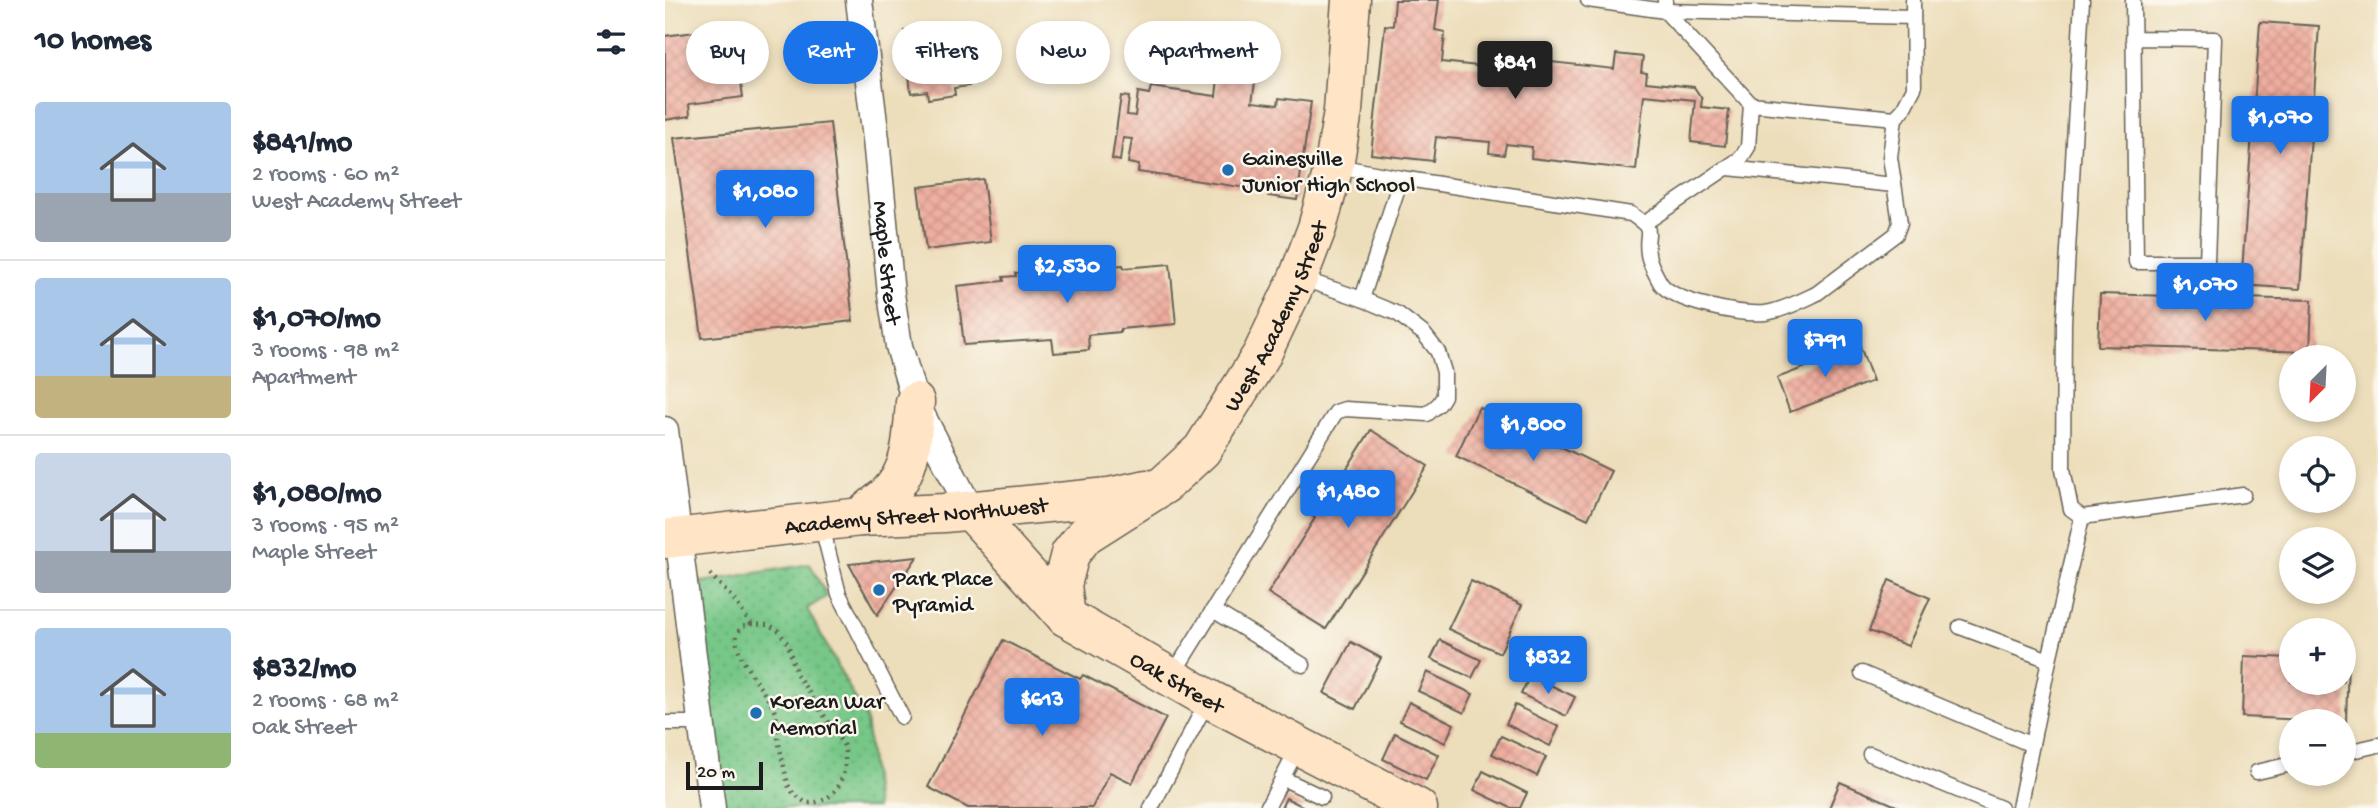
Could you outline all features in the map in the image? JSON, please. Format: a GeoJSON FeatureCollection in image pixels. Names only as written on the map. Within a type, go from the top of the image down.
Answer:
{"type":"FeatureCollection","features":[{"type":"Feature","properties":{"kind":"street","name":"Maple Street"},"geometry":{"type":"LineString","coordinates":[[859,0],[899,346],[915,402],[971,511]]}},
{"type":"Feature","properties":{"kind":"street","name":"West Academy Street"},"geometry":{"type":"LineString","coordinates":[[1066,617],[1062,585],[1070,554],[1085,535],[1165,485],[1202,450],[1262,354],[1298,278],[1317,228],[1333,166],[1343,111],[1351,0]]}},
{"type":"Feature","properties":{"kind":"street"},"geometry":{"type":"LineString","coordinates":[[861,517],[888,494],[903,475],[909,461],[915,402]]}},
{"type":"Feature","properties":{"kind":"street"},"geometry":{"type":"LineString","coordinates":[[665,430],[672,539],[712,808]]}},
{"type":"Feature","properties":{"kind":"street","name":"Academy Street Northwest"},"geometry":{"type":"LineString","coordinates":[[672,539],[861,517],[971,511],[1109,497],[1165,485]]}},
{"type":"Feature","properties":{"kind":"street","name":"Oak Street"},"geometry":{"type":"LineString","coordinates":[[971,511],[1066,617],[1209,699],[1291,762],[1417,808]]}},
{"type":"Feature","properties":{"kind":"lane"},"geometry":{"type":"LineString","coordinates":[[1588,0],[1913,17]]}},
{"type":"Feature","properties":{"kind":"lane"},"geometry":{"type":"LineString","coordinates":[[1333,166],[1631,214],[1645,223],[1649,231],[1648,255],[1662,285],[1685,299],[1721,309],[1765,313],[1802,301],[1816,293],[1896,234],[1900,223],[1890,157],[1895,118],[1902,111],[1913,88],[1913,0]]}},
{"type":"Feature","properties":{"kind":"lane"},"geometry":{"type":"LineString","coordinates":[[2082,0],[2064,322],[2063,469],[2071,509],[2082,517],[2243,495]]}},
{"type":"Feature","properties":{"kind":"lane"},"geometry":{"type":"LineString","coordinates":[[2133,0],[2133,38],[2136,262],[2207,262],[2215,39],[2133,38]]}},
{"type":"Feature","properties":{"kind":"lane"},"geometry":{"type":"LineString","coordinates":[[1665,6],[1751,104],[1895,118]]}},
{"type":"Feature","properties":{"kind":"lane"},"geometry":{"type":"LineString","coordinates":[[1645,223],[1741,158],[1748,147],[1751,104]]}},
{"type":"Feature","properties":{"kind":"lane"},"geometry":{"type":"LineString","coordinates":[[1728,167],[1894,185]]}},
{"type":"Feature","properties":{"kind":"lane"},"geometry":{"type":"LineString","coordinates":[[1362,299],[1401,178]]}},
{"type":"Feature","properties":{"kind":"lane"},"geometry":{"type":"LineString","coordinates":[[1171,677],[1336,412],[1345,409],[1427,414],[1444,396],[1444,372],[1438,352],[1424,334],[1398,314],[1298,278]]}},
{"type":"Feature","properties":{"kind":"lane"},"geometry":{"type":"LineString","coordinates":[[2019,808],[2082,517]]}},
{"type":"Feature","properties":{"kind":"lane"},"geometry":{"type":"LineString","coordinates":[[820,522],[839,594],[902,717]]}},
{"type":"Feature","properties":{"kind":"lane"},"geometry":{"type":"LineString","coordinates":[[1213,610],[1303,665]]}},
{"type":"Feature","properties":{"kind":"lane"},"geometry":{"type":"LineString","coordinates":[[1960,627],[2049,660]]}},
{"type":"Feature","properties":{"kind":"lane"},"geometry":{"type":"LineString","coordinates":[[1862,673],[2032,745]]}},
{"type":"Feature","properties":{"kind":"lane"},"geometry":{"type":"LineString","coordinates":[[1151,808],[1209,699]]}},
{"type":"Feature","properties":{"kind":"lane"},"geometry":{"type":"LineString","coordinates":[[665,723],[701,723]]}},
{"type":"Feature","properties":{"kind":"lane"},"geometry":{"type":"LineString","coordinates":[[2356,750],[2378,745]]}},
{"type":"Feature","properties":{"kind":"lane"},"geometry":{"type":"LineString","coordinates":[[1870,754],[2001,808]]}},
{"type":"Feature","properties":{"kind":"lane"},"geometry":{"type":"LineString","coordinates":[[1267,808],[1291,762],[1321,797]]}},
{"type":"Feature","properties":{"kind":"lane"},"geometry":{"type":"LineString","coordinates":[[2257,772],[2279,767]]}},
{"type":"Feature","properties":{"kind":"path"},"geometry":{"type":"LineString","coordinates":[[710,574],[736,602],[751,624]]}},
{"type":"Feature","properties":{"kind":"path"},"geometry":{"type":"LineString","coordinates":[[751,624],[769,625],[778,630],[787,644],[796,673],[844,746],[844,776],[825,800],[814,806],[800,799],[788,785],[774,708],[740,654],[736,640],[738,631],[744,625],[751,624]]}},
{"type":"Feature","properties":{"kind":"green space"},"geometry":{"type":"Polygon","coordinates":[[[810,564],[827,596],[807,609],[866,719],[876,808],[712,808],[684,585],[810,564]]]}},
{"type":"Feature","properties":{"kind":"building"},"geometry":{"type":"Polygon","coordinates":[[[1395,0],[1439,0],[1435,30],[1445,32],[1442,62],[1495,68],[1496,56],[1519,58],[1517,70],[1540,73],[1542,61],[1614,69],[1616,54],[1643,57],[1641,72],[1647,73],[1646,82],[1694,87],[1702,99],[1701,107],[1729,110],[1725,146],[1691,142],[1695,100],[1644,95],[1636,170],[1531,158],[1532,147],[1506,144],[1504,155],[1489,153],[1490,142],[1436,137],[1433,161],[1371,154],[1385,25],[1393,26],[1395,0]]]}},
{"type":"Feature","properties":{"kind":"building"},"geometry":{"type":"Polygon","coordinates":[[[2260,22],[2319,26],[2300,289],[2241,285],[2260,22]]]}},
{"type":"Feature","properties":{"kind":"building"},"geometry":{"type":"Polygon","coordinates":[[[686,33],[686,84],[741,84],[743,97],[689,104],[690,116],[665,120],[665,36],[686,33]]]}},
{"type":"Feature","properties":{"kind":"building"},"geometry":{"type":"Polygon","coordinates":[[[910,84],[969,84],[954,88],[955,95],[928,99],[927,91],[911,93],[910,84]]]}},
{"type":"Feature","properties":{"kind":"building"},"geometry":{"type":"Polygon","coordinates":[[[1217,84],[1255,84],[1252,102],[1278,105],[1279,98],[1311,102],[1297,200],[1268,196],[1268,191],[1138,172],[1139,165],[1128,163],[1132,139],[1123,138],[1120,161],[1112,159],[1121,96],[1129,97],[1127,115],[1135,116],[1138,92],[1149,94],[1151,87],[1216,96],[1217,84]]]}},
{"type":"Feature","properties":{"kind":"building"},"geometry":{"type":"Polygon","coordinates":[[[830,123],[853,321],[702,338],[674,138],[830,123]]]}},
{"type":"Feature","properties":{"kind":"building"},"geometry":{"type":"Polygon","coordinates":[[[983,179],[991,242],[926,250],[918,187],[983,179]]]}},
{"type":"Feature","properties":{"kind":"building"},"geometry":{"type":"Polygon","coordinates":[[[1111,263],[1111,266],[1123,265],[1124,268],[1170,264],[1176,324],[1088,335],[1089,350],[1054,353],[1052,339],[964,345],[957,286],[1004,281],[1003,277],[1016,276],[1015,273],[1111,263]]]}},
{"type":"Feature","properties":{"kind":"building"},"geometry":{"type":"Polygon","coordinates":[[[2100,294],[2312,300],[2310,345],[2279,345],[2279,351],[2098,346],[2100,294]]]}},
{"type":"Feature","properties":{"kind":"building"},"geometry":{"type":"Polygon","coordinates":[[[1860,346],[1873,381],[1790,412],[1777,378],[1860,346]]]}},
{"type":"Feature","properties":{"kind":"building"},"geometry":{"type":"Polygon","coordinates":[[[1479,407],[1611,471],[1588,519],[1456,456],[1479,407]]]}},
{"type":"Feature","properties":{"kind":"building"},"geometry":{"type":"Polygon","coordinates":[[[1371,430],[1428,466],[1326,629],[1268,593],[1315,518],[1308,514],[1316,500],[1324,505],[1371,430]]]}},
{"type":"Feature","properties":{"kind":"building","name":"Park Place Pyramid"},"geometry":{"type":"Polygon","coordinates":[[[917,557],[877,615],[849,564],[917,557]]]}},
{"type":"Feature","properties":{"kind":"building"},"geometry":{"type":"Polygon","coordinates":[[[1889,580],[1930,598],[1908,646],[1869,631],[1889,580]]]}},
{"type":"Feature","properties":{"kind":"building"},"geometry":{"type":"Polygon","coordinates":[[[1471,581],[1522,605],[1500,653],[1448,629],[1471,581]]]}},
{"type":"Feature","properties":{"kind":"building"},"geometry":{"type":"Polygon","coordinates":[[[1003,640],[1080,679],[1083,675],[1166,718],[1132,783],[1110,772],[1092,808],[968,808],[928,787],[1003,640]]]}},
{"type":"Feature","properties":{"kind":"building"},"geometry":{"type":"Polygon","coordinates":[[[1440,640],[1481,660],[1472,678],[1431,659],[1440,640]]]}},
{"type":"Feature","properties":{"kind":"building"},"geometry":{"type":"Polygon","coordinates":[[[1351,642],[1381,658],[1355,709],[1324,693],[1351,642]]]}},
{"type":"Feature","properties":{"kind":"building"},"geometry":{"type":"Polygon","coordinates":[[[2244,656],[2279,657],[2279,695],[2347,695],[2346,709],[2279,709],[2279,719],[2242,717],[2244,656]]]}},
{"type":"Feature","properties":{"kind":"building"},"geometry":{"type":"Polygon","coordinates":[[[1427,672],[1473,694],[1464,713],[1418,691],[1427,672]]]}},
{"type":"Feature","properties":{"kind":"building"},"geometry":{"type":"Polygon","coordinates":[[[1530,675],[1575,697],[1566,716],[1521,694],[1530,675]]]}},
{"type":"Feature","properties":{"kind":"building"},"geometry":{"type":"Polygon","coordinates":[[[1409,702],[1454,724],[1445,743],[1400,721],[1409,702]]]}},
{"type":"Feature","properties":{"kind":"building"},"geometry":{"type":"Polygon","coordinates":[[[1515,705],[1559,727],[1550,746],[1506,724],[1515,705]]]}},
{"type":"Feature","properties":{"kind":"building"},"geometry":{"type":"Polygon","coordinates":[[[1395,733],[1439,755],[1426,780],[1383,759],[1395,733]]]}},
{"type":"Feature","properties":{"kind":"building"},"geometry":{"type":"Polygon","coordinates":[[[1501,736],[1546,757],[1537,776],[1492,754],[1501,736]]]}},
{"type":"Feature","properties":{"kind":"building"},"geometry":{"type":"Polygon","coordinates":[[[1483,771],[1527,793],[1520,808],[1511,808],[1474,790],[1483,771]]]}},
{"type":"Feature","properties":{"kind":"building"},"geometry":{"type":"Polygon","coordinates":[[[1840,782],[1901,808],[1829,808],[1840,782]]]}},
{"type":"Feature","properties":{"kind":"building"},"geometry":{"type":"Polygon","coordinates":[[[1286,798],[1306,808],[1281,808],[1286,798]]]}},
{"type":"Feature","properties":{"kind":"place","name":"Gainesville Junior High School"},"geometry":{"type":"Point","coordinates":[1228,170]}},
{"type":"Feature","properties":{"kind":"place","name":"Park Place Pyramid"},"geometry":{"type":"Point","coordinates":[879,590]}},
{"type":"Feature","properties":{"kind":"place","name":"Korean War Memorial"},"geometry":{"type":"Point","coordinates":[756,713]}}]}
